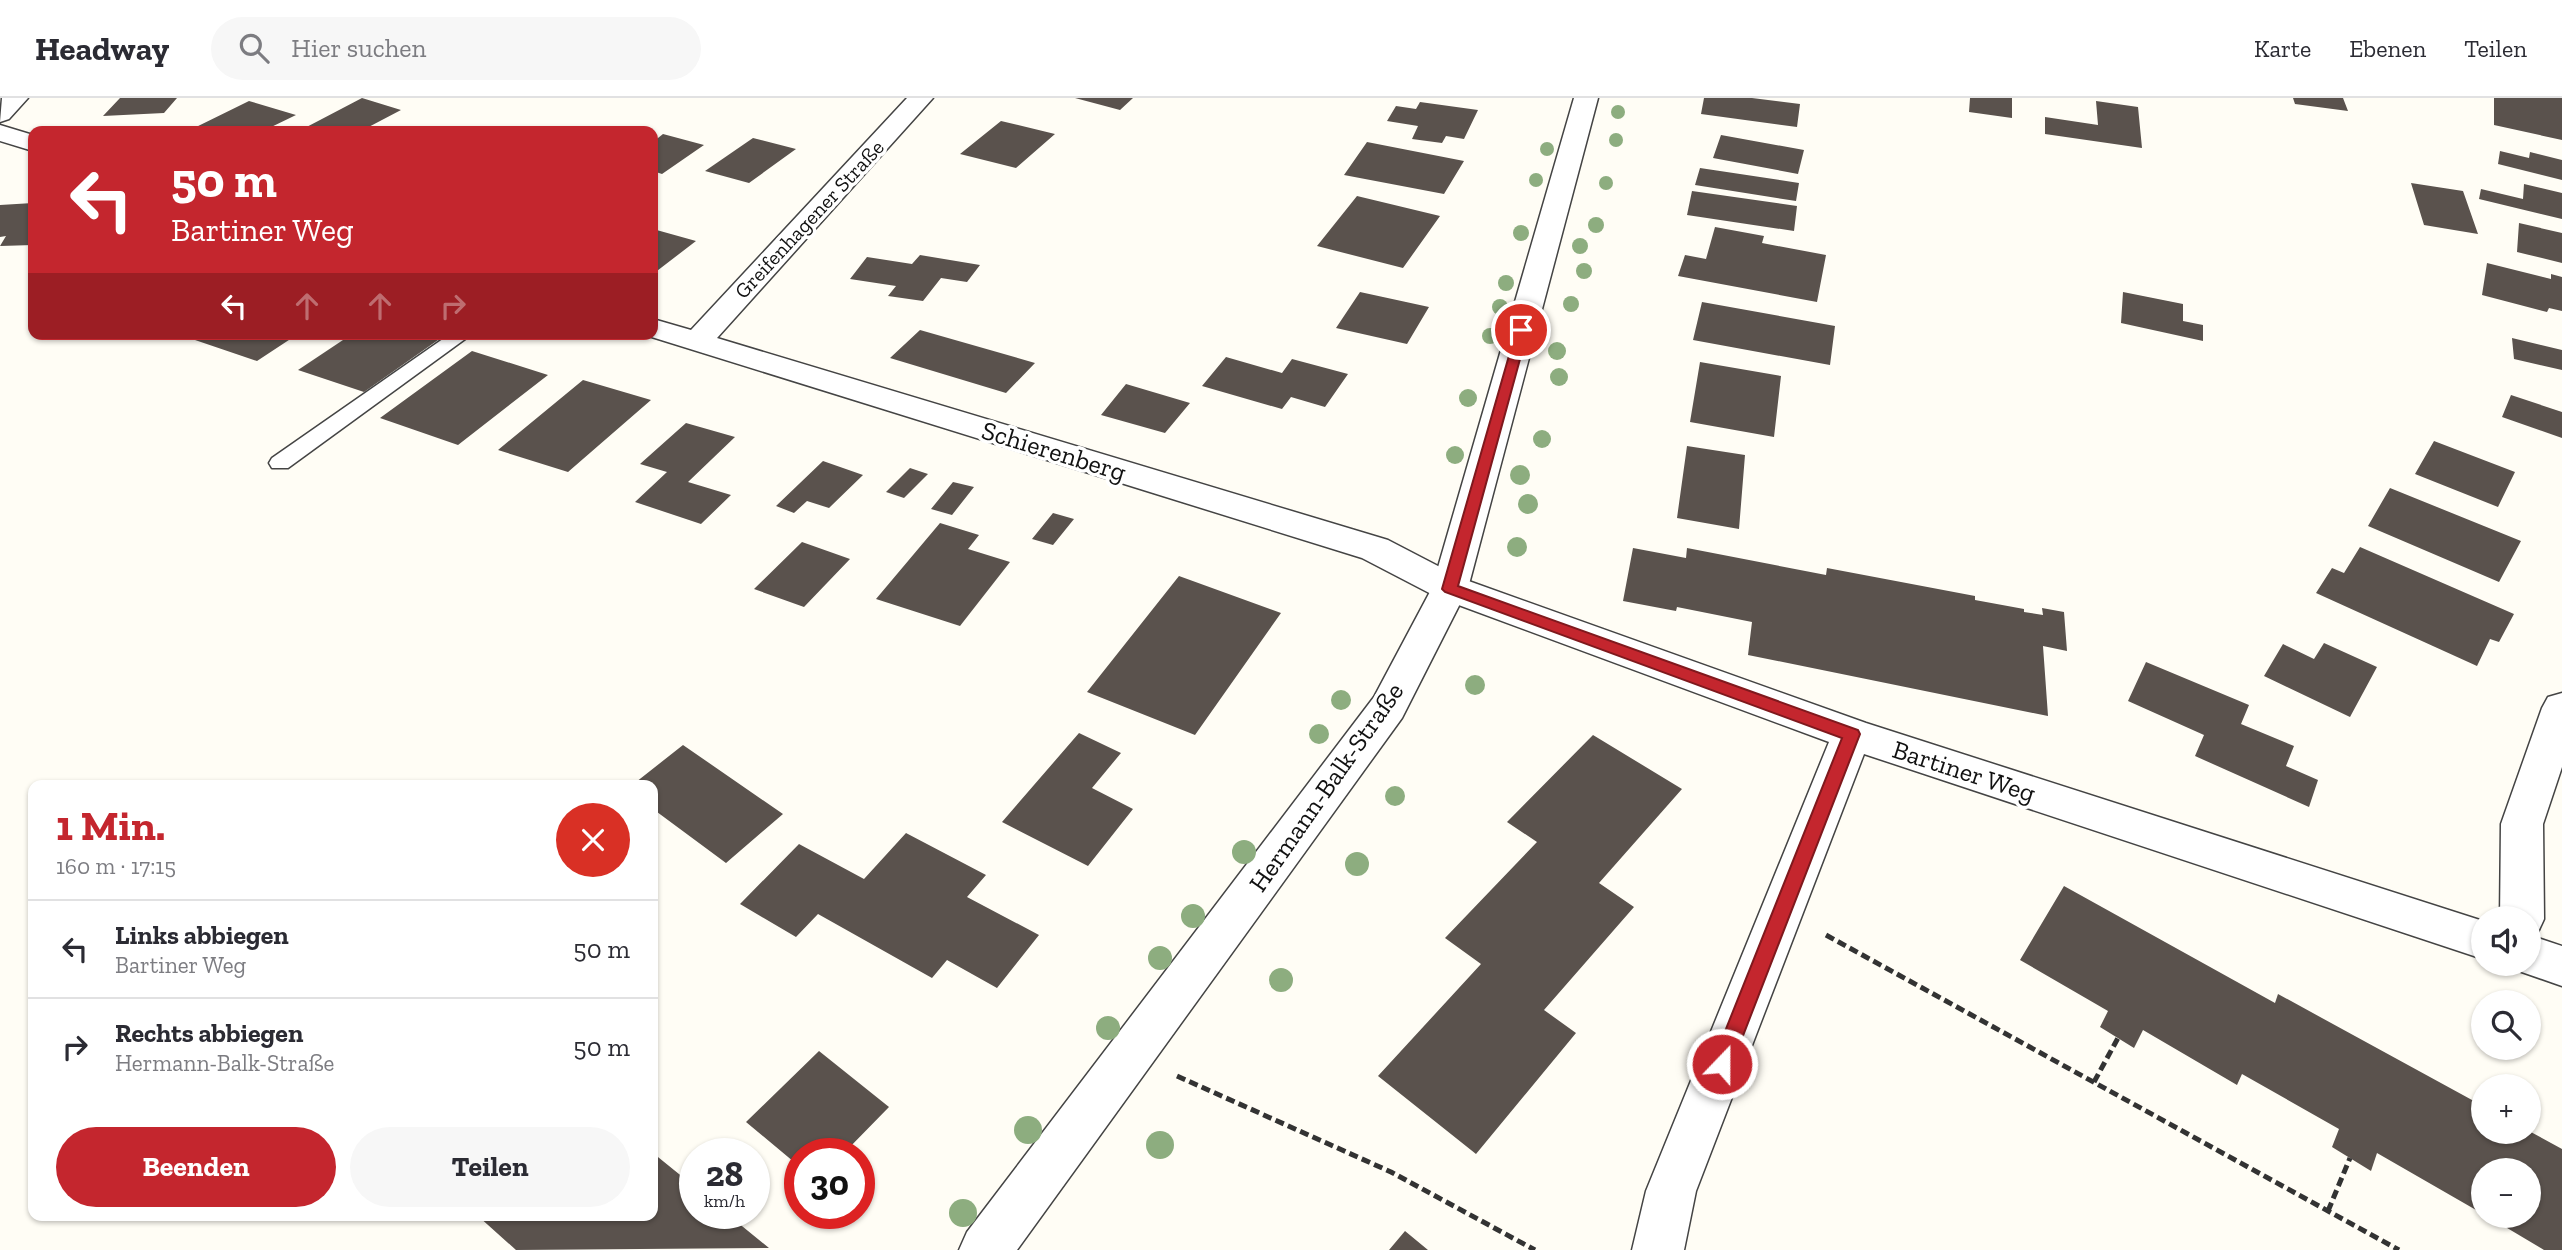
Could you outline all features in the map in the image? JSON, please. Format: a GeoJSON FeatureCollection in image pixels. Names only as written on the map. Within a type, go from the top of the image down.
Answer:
{"type":"FeatureCollection","features":[{"type":"Feature","properties":{"kind":"street"},"geometry":{"type":"LineString","coordinates":[[0,114],[16,98]]}},
{"type":"Feature","properties":{"kind":"street","name":"Greifenhagener Straße"},"geometry":{"type":"LineString","coordinates":[[697,341],[921,98]]}},
{"type":"Feature","properties":{"kind":"street","name":"Hermann-Balk-Straße"},"geometry":{"type":"LineString","coordinates":[[985,1250],[1388,707],[1450,589],[1586,98]]}},
{"type":"Feature","properties":{"kind":"street"},"geometry":{"type":"LineString","coordinates":[[0,133],[28,141]]}},
{"type":"Feature","properties":{"kind":"street","name":"Schierenberg"},"geometry":{"type":"LineString","coordinates":[[658,329],[1375,550],[1450,589]]}},
{"type":"Feature","properties":{"kind":"street","name":"Bartiner Weg"},"geometry":{"type":"LineString","coordinates":[[1450,589],[1852,734],[2471,936]]}},
{"type":"Feature","properties":{"kind":"street"},"geometry":{"type":"LineString","coordinates":[[2522,906],[2522,824],[2562,708]]}},
{"type":"Feature","properties":{"kind":"street"},"geometry":{"type":"LineString","coordinates":[[1658,1250],[1671,1191],[1852,734]]}},
{"type":"Feature","properties":{"kind":"street"},"geometry":{"type":"LineString","coordinates":[[2541,958],[2562,966]]}},
{"type":"Feature","properties":{"kind":"lane"},"geometry":{"type":"LineString","coordinates":[[280,463],[454,340]]}},
{"type":"Feature","properties":{"kind":"path"},"geometry":{"type":"LineString","coordinates":[[1782,911],[2399,1250]]}},
{"type":"Feature","properties":{"kind":"path"},"geometry":{"type":"LineString","coordinates":[[2094,1082],[2118,1038]]}},
{"type":"Feature","properties":{"kind":"path"},"geometry":{"type":"LineString","coordinates":[[1129,1055],[1391,1172],[1535,1250]]}},
{"type":"Feature","properties":{"kind":"path"},"geometry":{"type":"LineString","coordinates":[[2329,1211],[2350,1158]]}},
{"type":"Feature","properties":{"kind":"building"},"geometry":{"type":"Polygon","coordinates":[[[120,98],[177,98],[164,113],[103,116],[120,98]]]}},
{"type":"Feature","properties":{"kind":"building"},"geometry":{"type":"Polygon","coordinates":[[[362,98],[401,110],[371,126],[309,126],[362,98]]]}},
{"type":"Feature","properties":{"kind":"building"},"geometry":{"type":"Polygon","coordinates":[[[1075,98],[1133,98],[1120,110],[1075,98]]]}},
{"type":"Feature","properties":{"kind":"building"},"geometry":{"type":"Polygon","coordinates":[[[1704,98],[1752,98],[1800,104],[1797,127],[1701,114],[1704,98]]]}},
{"type":"Feature","properties":{"kind":"building"},"geometry":{"type":"Polygon","coordinates":[[[1970,98],[2012,98],[2012,118],[1969,112],[1970,98]]]}},
{"type":"Feature","properties":{"kind":"building"},"geometry":{"type":"Polygon","coordinates":[[[2293,98],[2343,98],[2348,111],[2295,104],[2293,98]]]}},
{"type":"Feature","properties":{"kind":"building"},"geometry":{"type":"Polygon","coordinates":[[[2494,98],[2562,98],[2562,140],[2494,125],[2494,98]]]}},
{"type":"Feature","properties":{"kind":"building"},"geometry":{"type":"Polygon","coordinates":[[[249,101],[296,115],[273,126],[198,126],[249,101]]]}},
{"type":"Feature","properties":{"kind":"building"},"geometry":{"type":"Polygon","coordinates":[[[2096,101],[2138,107],[2142,148],[2045,134],[2045,117],[2098,125],[2096,101]]]}},
{"type":"Feature","properties":{"kind":"building"},"geometry":{"type":"Polygon","coordinates":[[[1420,102],[1478,110],[1464,139],[1446,136],[1442,143],[1412,139],[1418,126],[1387,121],[1396,106],[1416,109],[1420,102]]]}},
{"type":"Feature","properties":{"kind":"building"},"geometry":{"type":"Polygon","coordinates":[[[1001,121],[1055,134],[1016,168],[960,154],[1001,121]]]}},
{"type":"Feature","properties":{"kind":"building"},"geometry":{"type":"Polygon","coordinates":[[[663,134],[704,145],[662,174],[658,173],[658,138],[663,134]]]}},
{"type":"Feature","properties":{"kind":"building"},"geometry":{"type":"Polygon","coordinates":[[[1721,135],[1804,150],[1798,174],[1713,158],[1721,135]]]}},
{"type":"Feature","properties":{"kind":"building"},"geometry":{"type":"Polygon","coordinates":[[[753,138],[796,149],[749,183],[705,171],[753,138]]]}},
{"type":"Feature","properties":{"kind":"building"},"geometry":{"type":"Polygon","coordinates":[[[1367,142],[1464,161],[1444,194],[1344,175],[1367,142]]]}},
{"type":"Feature","properties":{"kind":"building"},"geometry":{"type":"Polygon","coordinates":[[[2500,151],[2529,158],[2530,152],[2562,160],[2562,180],[2498,164],[2500,151]]]}},
{"type":"Feature","properties":{"kind":"building"},"geometry":{"type":"Polygon","coordinates":[[[1700,168],[1799,183],[1796,201],[1695,185],[1700,168]]]}},
{"type":"Feature","properties":{"kind":"building"},"geometry":{"type":"Polygon","coordinates":[[[2411,183],[2463,191],[2478,234],[2424,225],[2411,183]]]}},
{"type":"Feature","properties":{"kind":"building"},"geometry":{"type":"Polygon","coordinates":[[[2524,184],[2562,193],[2562,219],[2479,199],[2481,189],[2523,199],[2524,184]]]}},
{"type":"Feature","properties":{"kind":"building"},"geometry":{"type":"Polygon","coordinates":[[[1692,191],[1797,206],[1794,231],[1687,215],[1692,191]]]}},
{"type":"Feature","properties":{"kind":"building"},"geometry":{"type":"Polygon","coordinates":[[[1357,196],[1440,216],[1403,268],[1317,246],[1357,196]]]}},
{"type":"Feature","properties":{"kind":"building"},"geometry":{"type":"Polygon","coordinates":[[[28,203],[28,245],[0,246],[6,236],[0,237],[0,205],[28,203]]]}},
{"type":"Feature","properties":{"kind":"building"},"geometry":{"type":"Polygon","coordinates":[[[2519,223],[2562,233],[2562,263],[2517,252],[2519,223]]]}},
{"type":"Feature","properties":{"kind":"building"},"geometry":{"type":"Polygon","coordinates":[[[1715,227],[1764,236],[1762,243],[1826,255],[1817,302],[1678,276],[1685,255],[1706,259],[1715,227]]]}},
{"type":"Feature","properties":{"kind":"building"},"geometry":{"type":"Polygon","coordinates":[[[658,230],[696,241],[658,270],[658,230]]]}},
{"type":"Feature","properties":{"kind":"building"},"geometry":{"type":"Polygon","coordinates":[[[920,255],[980,265],[967,282],[941,278],[923,301],[888,296],[896,286],[850,279],[867,257],[912,264],[920,255]]]}},
{"type":"Feature","properties":{"kind":"building"},"geometry":{"type":"Polygon","coordinates":[[[2487,263],[2551,279],[2551,274],[2562,277],[2562,311],[2549,308],[2547,312],[2482,295],[2487,263]]]}},
{"type":"Feature","properties":{"kind":"building"},"geometry":{"type":"Polygon","coordinates":[[[1360,292],[1429,307],[1407,344],[1336,328],[1360,292]]]}},
{"type":"Feature","properties":{"kind":"building"},"geometry":{"type":"Polygon","coordinates":[[[2123,292],[2183,304],[2183,321],[2203,325],[2203,341],[2121,323],[2123,292]]]}},
{"type":"Feature","properties":{"kind":"building"},"geometry":{"type":"Polygon","coordinates":[[[1702,302],[1835,326],[1830,365],[1693,340],[1702,302]]]}},
{"type":"Feature","properties":{"kind":"building"},"geometry":{"type":"Polygon","coordinates":[[[920,330],[1035,363],[1006,393],[890,358],[920,330]]]}},
{"type":"Feature","properties":{"kind":"building"},"geometry":{"type":"Polygon","coordinates":[[[2512,338],[2562,350],[2562,370],[2514,359],[2512,338]]]}},
{"type":"Feature","properties":{"kind":"building"},"geometry":{"type":"Polygon","coordinates":[[[195,340],[289,340],[257,361],[195,340]]]}},
{"type":"Feature","properties":{"kind":"building"},"geometry":{"type":"Polygon","coordinates":[[[343,340],[438,340],[364,392],[298,370],[343,340]]]}},
{"type":"Feature","properties":{"kind":"building"},"geometry":{"type":"Polygon","coordinates":[[[472,351],[548,375],[458,445],[380,418],[472,351]]]}},
{"type":"Feature","properties":{"kind":"building"},"geometry":{"type":"Polygon","coordinates":[[[1226,357],[1282,373],[1292,359],[1348,374],[1325,407],[1291,397],[1282,409],[1202,386],[1226,357]]]}},
{"type":"Feature","properties":{"kind":"building"},"geometry":{"type":"Polygon","coordinates":[[[1700,362],[1781,376],[1774,437],[1690,422],[1700,362]]]}},
{"type":"Feature","properties":{"kind":"building"},"geometry":{"type":"Polygon","coordinates":[[[583,380],[651,400],[568,472],[498,450],[583,380]]]}},
{"type":"Feature","properties":{"kind":"building"},"geometry":{"type":"Polygon","coordinates":[[[1126,384],[1190,403],[1165,433],[1101,415],[1126,384]]]}},
{"type":"Feature","properties":{"kind":"building"},"geometry":{"type":"Polygon","coordinates":[[[2511,395],[2562,412],[2562,438],[2502,417],[2511,395]]]}},
{"type":"Feature","properties":{"kind":"building"},"geometry":{"type":"Polygon","coordinates":[[[686,423],[735,437],[688,482],[731,495],[701,524],[635,502],[667,472],[640,464],[686,423]]]}},
{"type":"Feature","properties":{"kind":"building"},"geometry":{"type":"Polygon","coordinates":[[[2434,441],[2515,472],[2498,507],[2415,474],[2434,441]]]}},
{"type":"Feature","properties":{"kind":"building"},"geometry":{"type":"Polygon","coordinates":[[[1687,446],[1745,455],[1739,529],[1677,518],[1687,446]]]}},
{"type":"Feature","properties":{"kind":"building"},"geometry":{"type":"Polygon","coordinates":[[[823,461],[863,475],[829,508],[807,501],[794,513],[776,506],[823,461]]]}},
{"type":"Feature","properties":{"kind":"building"},"geometry":{"type":"Polygon","coordinates":[[[910,468],[928,474],[904,498],[886,492],[910,468]]]}},
{"type":"Feature","properties":{"kind":"building"},"geometry":{"type":"Polygon","coordinates":[[[953,482],[974,487],[952,515],[931,509],[953,482]]]}},
{"type":"Feature","properties":{"kind":"building"},"geometry":{"type":"Polygon","coordinates":[[[2390,488],[2521,541],[2499,582],[2368,526],[2390,488]]]}},
{"type":"Feature","properties":{"kind":"building"},"geometry":{"type":"Polygon","coordinates":[[[1053,513],[1074,519],[1053,545],[1032,539],[1053,513]]]}},
{"type":"Feature","properties":{"kind":"building"},"geometry":{"type":"Polygon","coordinates":[[[940,523],[979,535],[968,549],[1010,562],[960,626],[876,599],[940,523]]]}},
{"type":"Feature","properties":{"kind":"building"},"geometry":{"type":"Polygon","coordinates":[[[802,542],[850,559],[804,607],[754,589],[802,542]]]}},
{"type":"Feature","properties":{"kind":"building"},"geometry":{"type":"Polygon","coordinates":[[[2360,547],[2514,614],[2499,642],[2490,639],[2477,666],[2316,593],[2332,568],[2344,573],[2360,547]]]}},
{"type":"Feature","properties":{"kind":"building"},"geometry":{"type":"Polygon","coordinates":[[[1633,548],[1686,558],[1687,548],[1826,575],[1827,568],[1975,596],[1975,600],[2024,609],[2024,612],[2043,615],[2042,608],[2064,612],[2067,651],[2043,646],[2048,716],[1748,655],[1752,622],[1677,607],[1676,611],[1623,601],[1633,548]]]}},
{"type":"Feature","properties":{"kind":"building"},"geometry":{"type":"Polygon","coordinates":[[[1179,576],[1281,613],[1195,735],[1087,692],[1179,576]]]}},
{"type":"Feature","properties":{"kind":"building"},"geometry":{"type":"Polygon","coordinates":[[[2324,643],[2377,667],[2350,717],[2264,676],[2283,644],[2314,659],[2324,643]]]}},
{"type":"Feature","properties":{"kind":"building"},"geometry":{"type":"Polygon","coordinates":[[[2146,662],[2249,705],[2241,724],[2294,746],[2286,766],[2318,780],[2309,807],[2195,756],[2204,735],[2128,701],[2146,662]]]}},
{"type":"Feature","properties":{"kind":"building"},"geometry":{"type":"Polygon","coordinates":[[[1079,733],[1121,753],[1092,788],[1133,809],[1088,866],[1002,822],[1079,733]]]}},
{"type":"Feature","properties":{"kind":"building"},"geometry":{"type":"Polygon","coordinates":[[[1593,735],[1682,789],[1599,883],[1634,907],[1544,1010],[1576,1033],[1476,1154],[1378,1076],[1481,964],[1445,938],[1537,842],[1507,822],[1593,735]]]}},
{"type":"Feature","properties":{"kind":"building"},"geometry":{"type":"Polygon","coordinates":[[[683,745],[783,814],[726,863],[658,813],[658,780],[639,780],[683,745]]]}},
{"type":"Feature","properties":{"kind":"building"},"geometry":{"type":"Polygon","coordinates":[[[906,833],[986,875],[967,897],[1039,935],[997,988],[947,960],[932,978],[818,914],[796,937],[740,904],[799,844],[864,879],[906,833]]]}},
{"type":"Feature","properties":{"kind":"building"},"geometry":{"type":"Polygon","coordinates":[[[2064,886],[2275,1003],[2278,994],[2471,1099],[2471,1144],[2541,1144],[2541,1138],[2562,1149],[2562,1250],[2544,1250],[2507,1228],[2541,1228],[2541,1158],[2471,1158],[2471,1207],[2377,1153],[2371,1171],[2332,1147],[2339,1129],[2242,1074],[2237,1085],[2143,1030],[2134,1048],[2100,1027],[2108,1011],[2020,960],[2064,886]]]}},
{"type":"Feature","properties":{"kind":"building"},"geometry":{"type":"Polygon","coordinates":[[[819,1051],[889,1107],[859,1138],[784,1138],[784,1154],[770,1142],[770,1138],[765,1138],[746,1122],[819,1051]]]}},
{"type":"Feature","properties":{"kind":"building"},"geometry":{"type":"Polygon","coordinates":[[[658,1157],[679,1174],[679,1229],[746,1229],[769,1248],[516,1250],[484,1221],[658,1221],[658,1157]]]}},
{"type":"Feature","properties":{"kind":"building"},"geometry":{"type":"Polygon","coordinates":[[[1405,1231],[1428,1250],[1389,1250],[1405,1231]]]}},
{"type":"Feature","properties":{"kind":"route"},"geometry":{"type":"LineString","coordinates":[[1521,330],[1450,589],[1852,734],[1722,1064]]}}]}
